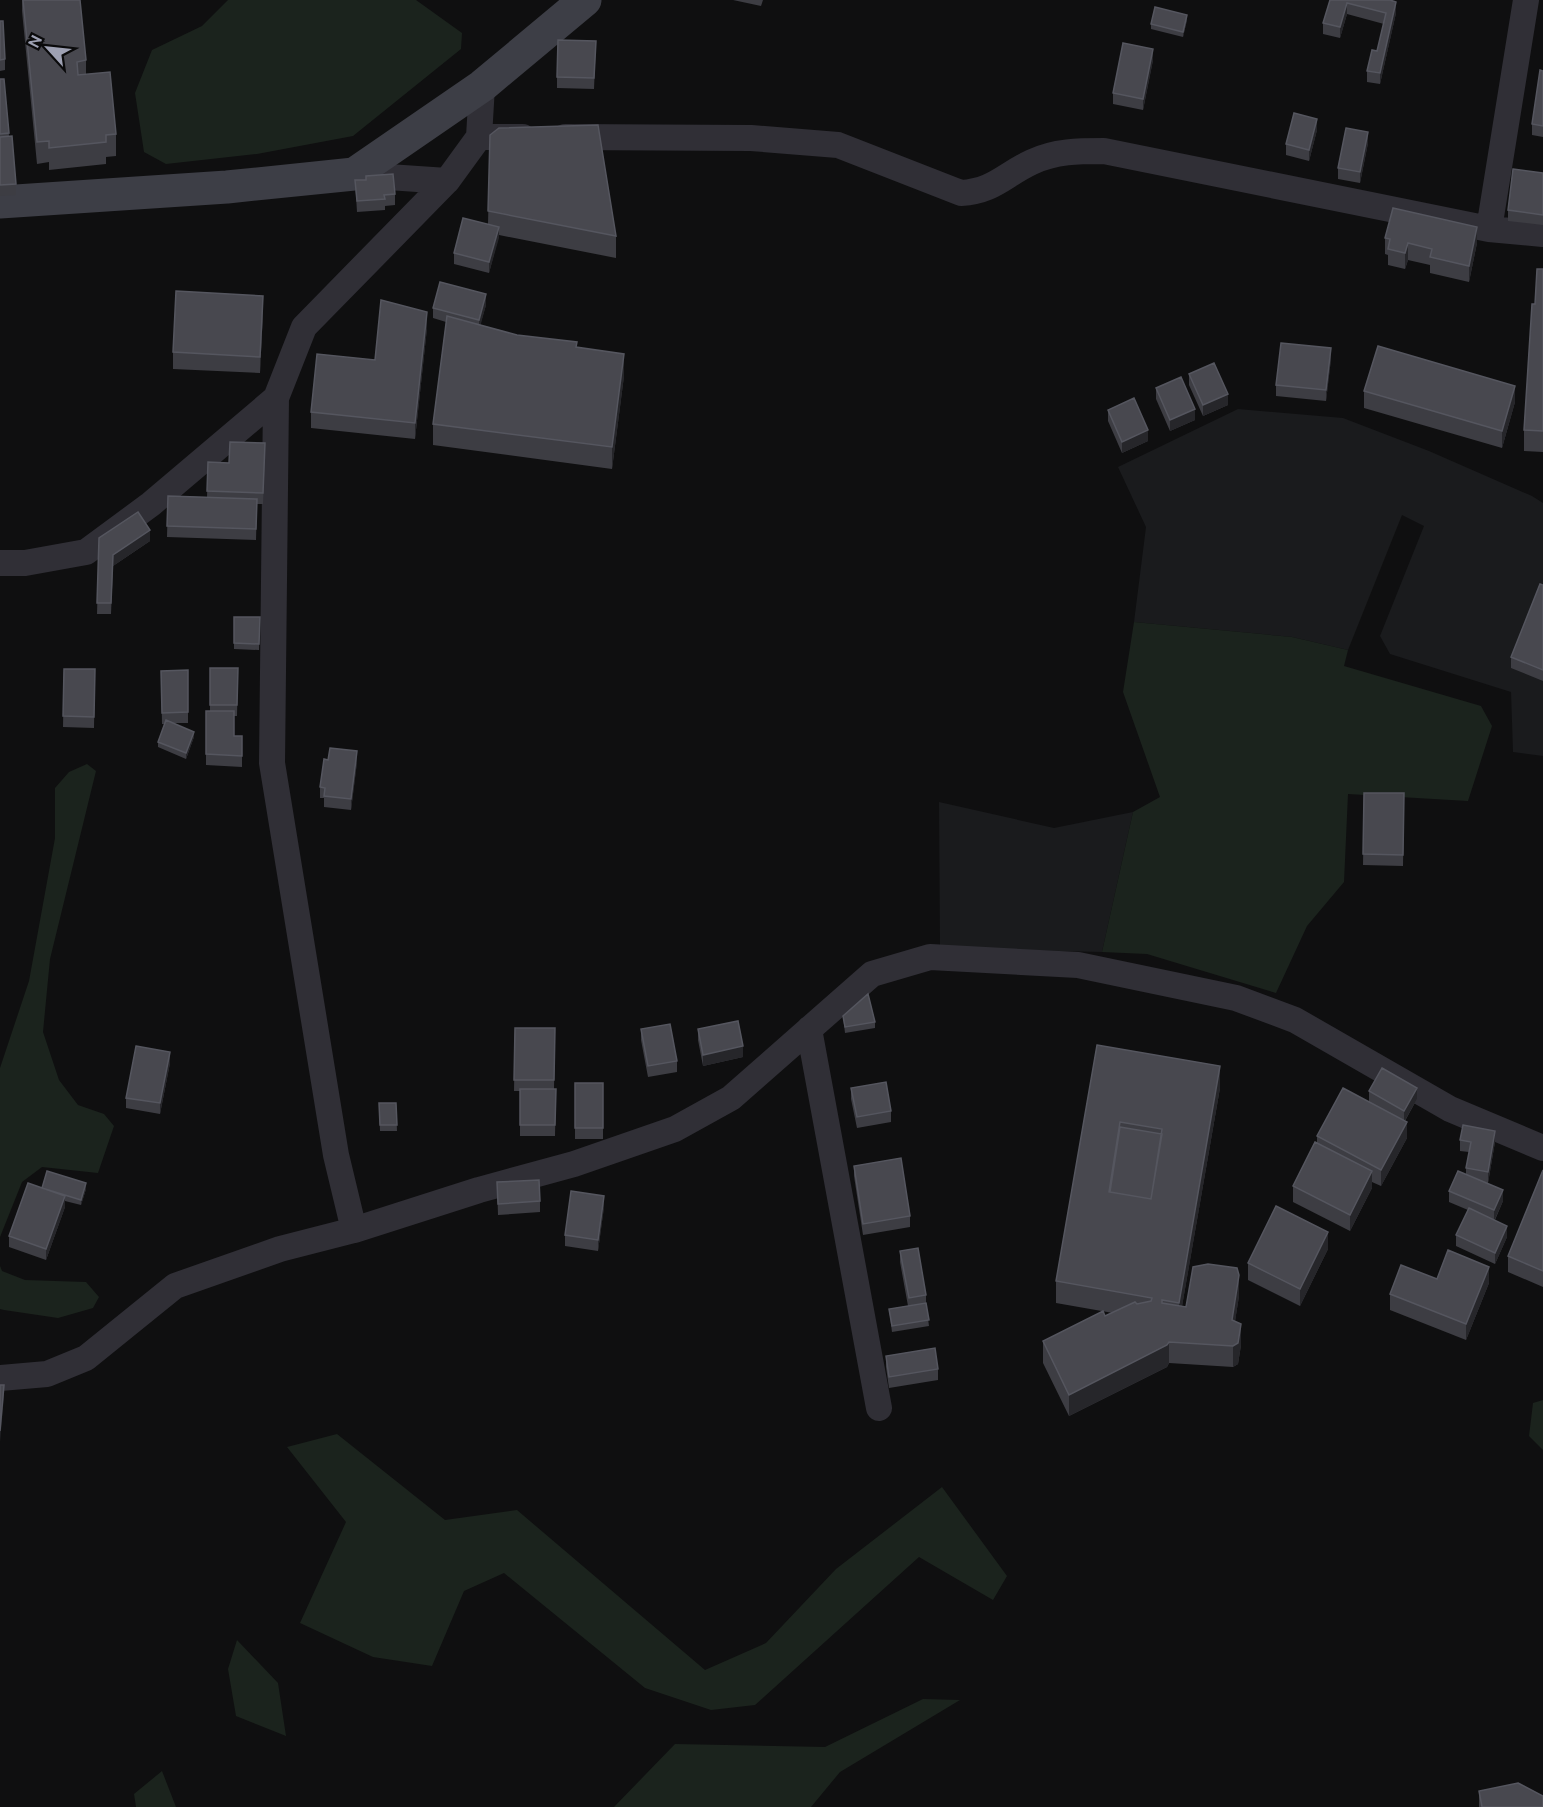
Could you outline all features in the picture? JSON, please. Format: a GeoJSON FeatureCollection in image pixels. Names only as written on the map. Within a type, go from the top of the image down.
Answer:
{"type":"FeatureCollection","features":[{"type":"Feature","properties":{"kind":"street"},"geometry":{"type":"LineString","coordinates":[[354,174],[482,86],[585,0]]}},
{"type":"Feature","properties":{"kind":"street"},"geometry":{"type":"LineString","coordinates":[[1489,229],[1526,0]]}},
{"type":"Feature","properties":{"kind":"street"},"geometry":{"type":"LineString","coordinates":[[354,1230],[336,1155],[272,763],[276,398],[304,327],[447,181],[479,137],[482,86]]}},
{"type":"Feature","properties":{"kind":"street"},"geometry":{"type":"LineString","coordinates":[[479,137],[751,138],[838,146],[961,193],[981,192],[1032,162],[1068,151],[1104,151],[1489,229],[1543,234]]}},
{"type":"Feature","properties":{"kind":"street"},"geometry":{"type":"LineString","coordinates":[[0,202],[227,188],[354,174],[447,181]]}},
{"type":"Feature","properties":{"kind":"street"},"geometry":{"type":"LineString","coordinates":[[0,563],[25,563],[86,552],[151,504],[276,398]]}},
{"type":"Feature","properties":{"kind":"street"},"geometry":{"type":"LineString","coordinates":[[0,1378],[47,1374],[86,1358],[175,1286],[280,1249],[354,1230],[479,1190],[574,1164],[675,1129],[731,1098],[872,974],[930,957],[1078,964],[1236,998],[1295,1020],[1450,1108],[1543,1148]]}},
{"type":"Feature","properties":{"kind":"street"},"geometry":{"type":"LineString","coordinates":[[809,1029],[879,1408]]}},
{"type":"Feature","properties":{"kind":"shaded area"},"geometry":{"type":"Polygon","coordinates":[[[228,0],[416,0],[462,33],[461,49],[353,136],[257,154],[166,164],[144,152],[135,93],[152,50],[202,26],[228,0]]]}},
{"type":"Feature","properties":{"kind":"shaded area"},"geometry":{"type":"Polygon","coordinates":[[[1238,409],[1343,418],[1429,451],[1532,496],[1543,503],[1543,756],[1513,752],[1511,692],[1390,654],[1380,636],[1424,526],[1402,515],[1348,650],[1292,637],[1134,622],[1146,527],[1118,467],[1238,409]]]}},
{"type":"Feature","properties":{"kind":"shaded area"},"geometry":{"type":"Polygon","coordinates":[[[1134,622],[1292,637],[1348,650],[1344,666],[1481,706],[1492,726],[1468,801],[1348,794],[1344,882],[1307,926],[1276,993],[1147,954],[1102,952],[1133,812],[1160,797],[1123,692],[1134,622]]]}},
{"type":"Feature","properties":{"kind":"shaded area"},"geometry":{"type":"Polygon","coordinates":[[[87,764],[96,771],[50,959],[43,1032],[59,1080],[78,1105],[104,1114],[114,1126],[98,1173],[42,1167],[22,1182],[0,1237],[0,1068],[29,981],[55,838],[55,788],[69,772],[87,764]]]}},
{"type":"Feature","properties":{"kind":"shaded area"},"geometry":{"type":"Polygon","coordinates":[[[939,802],[1054,828],[1133,812],[1102,952],[940,948],[939,802]]]}},
{"type":"Feature","properties":{"kind":"shaded area"},"geometry":{"type":"Polygon","coordinates":[[[0,1266],[2,1271],[25,1280],[86,1282],[99,1297],[93,1308],[58,1318],[0,1309],[0,1266]]]}},
{"type":"Feature","properties":{"kind":"shaded area"},"geometry":{"type":"Polygon","coordinates":[[[1543,1400],[1543,1450],[1529,1436],[1533,1403],[1543,1400]]]}},
{"type":"Feature","properties":{"kind":"shaded area"},"geometry":{"type":"Polygon","coordinates":[[[337,1434],[445,1520],[517,1510],[705,1670],[766,1643],[836,1569],[942,1487],[1007,1576],[993,1600],[919,1557],[755,1705],[711,1710],[645,1688],[504,1573],[464,1591],[432,1666],[373,1657],[300,1623],[346,1522],[287,1447],[337,1434]]]}},
{"type":"Feature","properties":{"kind":"shaded area"},"geometry":{"type":"Polygon","coordinates":[[[237,1640],[278,1683],[286,1736],[236,1716],[228,1669],[237,1640]]]}},
{"type":"Feature","properties":{"kind":"shaded area"},"geometry":{"type":"Polygon","coordinates":[[[923,1699],[960,1700],[840,1772],[811,1807],[614,1807],[675,1744],[825,1747],[923,1699]]]}},
{"type":"Feature","properties":{"kind":"shaded area"},"geometry":{"type":"Polygon","coordinates":[[[162,1771],[176,1807],[136,1807],[134,1794],[162,1771]]]}},
{"type":"Feature","properties":{"kind":"building"},"geometry":{"type":"Polygon","coordinates":[[[23,0],[80,0],[86,60],[77,62],[78,75],[110,72],[116,134],[106,135],[106,142],[49,148],[49,141],[37,142],[23,0]]]}},
{"type":"Feature","properties":{"kind":"building"},"geometry":{"type":"Polygon","coordinates":[[[1330,0],[1390,0],[1396,2],[1380,73],[1367,71],[1372,50],[1377,51],[1386,13],[1347,3],[1340,27],[1323,23],[1330,0]]]}},
{"type":"Feature","properties":{"kind":"building"},"geometry":{"type":"Polygon","coordinates":[[[1155,7],[1187,15],[1183,32],[1151,24],[1155,7]]]}},
{"type":"Feature","properties":{"kind":"building"},"geometry":{"type":"Polygon","coordinates":[[[0,21],[3,21],[5,59],[0,60],[0,21]]]}},
{"type":"Feature","properties":{"kind":"building"},"geometry":{"type":"Polygon","coordinates":[[[558,40],[596,41],[594,78],[557,77],[558,40]]]}},
{"type":"Feature","properties":{"kind":"building"},"geometry":{"type":"Polygon","coordinates":[[[1123,43],[1153,49],[1143,99],[1113,93],[1123,43]]]}},
{"type":"Feature","properties":{"kind":"building"},"geometry":{"type":"Polygon","coordinates":[[[1540,70],[1543,71],[1543,126],[1532,124],[1540,70]]]}},
{"type":"Feature","properties":{"kind":"building"},"geometry":{"type":"Polygon","coordinates":[[[0,79],[4,79],[9,133],[0,134],[0,79]]]}},
{"type":"Feature","properties":{"kind":"building"},"geometry":{"type":"Polygon","coordinates":[[[1294,113],[1317,119],[1309,150],[1286,144],[1294,113]]]}},
{"type":"Feature","properties":{"kind":"building"},"geometry":{"type":"Polygon","coordinates":[[[598,125],[616,236],[488,211],[490,135],[499,128],[598,125]]]}},
{"type":"Feature","properties":{"kind":"building"},"geometry":{"type":"Polygon","coordinates":[[[1346,128],[1368,132],[1360,172],[1338,168],[1346,128]]]}},
{"type":"Feature","properties":{"kind":"building"},"geometry":{"type":"Polygon","coordinates":[[[12,136],[16,184],[0,185],[0,137],[12,136]]]}},
{"type":"Feature","properties":{"kind":"building"},"geometry":{"type":"Polygon","coordinates":[[[1513,169],[1543,173],[1543,215],[1508,210],[1513,169]]]}},
{"type":"Feature","properties":{"kind":"building"},"geometry":{"type":"Polygon","coordinates":[[[393,174],[395,194],[384,195],[385,199],[357,201],[355,180],[366,180],[366,176],[393,174]]]}},
{"type":"Feature","properties":{"kind":"building"},"geometry":{"type":"Polygon","coordinates":[[[1393,208],[1477,227],[1469,266],[1430,257],[1432,249],[1408,243],[1405,253],[1388,249],[1390,239],[1385,238],[1393,208]]]}},
{"type":"Feature","properties":{"kind":"building"},"geometry":{"type":"Polygon","coordinates":[[[463,218],[499,227],[489,262],[454,253],[463,218]]]}},
{"type":"Feature","properties":{"kind":"building"},"geometry":{"type":"Polygon","coordinates":[[[1537,269],[1543,269],[1543,431],[1524,430],[1532,304],[1535,304],[1537,269]]]}},
{"type":"Feature","properties":{"kind":"building"},"geometry":{"type":"Polygon","coordinates":[[[440,282],[486,294],[479,320],[433,308],[440,282]]]}},
{"type":"Feature","properties":{"kind":"building"},"geometry":{"type":"Polygon","coordinates":[[[176,291],[263,296],[260,357],[173,352],[176,291]]]}},
{"type":"Feature","properties":{"kind":"building"},"geometry":{"type":"Polygon","coordinates":[[[381,300],[427,312],[415,423],[311,412],[317,354],[375,360],[381,300]]]}},
{"type":"Feature","properties":{"kind":"building"},"geometry":{"type":"Polygon","coordinates":[[[447,316],[517,335],[577,342],[576,347],[624,354],[612,447],[433,424],[447,316]]]}},
{"type":"Feature","properties":{"kind":"building"},"geometry":{"type":"Polygon","coordinates":[[[1281,343],[1331,348],[1326,390],[1276,385],[1281,343]]]}},
{"type":"Feature","properties":{"kind":"building"},"geometry":{"type":"Polygon","coordinates":[[[1378,346],[1515,386],[1502,431],[1364,391],[1378,346]]]}},
{"type":"Feature","properties":{"kind":"building"},"geometry":{"type":"Polygon","coordinates":[[[1214,363],[1228,394],[1203,405],[1189,374],[1214,363]]]}},
{"type":"Feature","properties":{"kind":"building"},"geometry":{"type":"Polygon","coordinates":[[[1181,377],[1195,409],[1170,420],[1156,388],[1181,377]]]}},
{"type":"Feature","properties":{"kind":"building"},"geometry":{"type":"Polygon","coordinates":[[[1134,398],[1148,430],[1122,442],[1108,410],[1134,398]]]}},
{"type":"Feature","properties":{"kind":"building"},"geometry":{"type":"Polygon","coordinates":[[[230,442],[265,443],[263,493],[207,491],[208,462],[229,463],[230,442]]]}},
{"type":"Feature","properties":{"kind":"building"},"geometry":{"type":"Polygon","coordinates":[[[168,496],[257,499],[256,529],[167,526],[168,496]]]}},
{"type":"Feature","properties":{"kind":"building"},"geometry":{"type":"Polygon","coordinates":[[[138,512],[150,530],[113,555],[111,603],[97,603],[99,538],[138,512]]]}},
{"type":"Feature","properties":{"kind":"building"},"geometry":{"type":"Polygon","coordinates":[[[1540,584],[1543,585],[1543,670],[1511,657],[1540,584]]]}},
{"type":"Feature","properties":{"kind":"building"},"geometry":{"type":"Polygon","coordinates":[[[234,617],[260,617],[259,644],[234,643],[234,617]]]}},
{"type":"Feature","properties":{"kind":"building"},"geometry":{"type":"Polygon","coordinates":[[[210,668],[238,668],[237,705],[210,705],[210,668]]]}},
{"type":"Feature","properties":{"kind":"building"},"geometry":{"type":"Polygon","coordinates":[[[64,669],[95,669],[94,717],[63,716],[64,669]]]}},
{"type":"Feature","properties":{"kind":"building"},"geometry":{"type":"Polygon","coordinates":[[[188,670],[188,712],[162,713],[161,671],[188,670]]]}},
{"type":"Feature","properties":{"kind":"building"},"geometry":{"type":"Polygon","coordinates":[[[206,711],[234,711],[234,736],[242,736],[242,756],[206,754],[206,711]]]}},
{"type":"Feature","properties":{"kind":"building"},"geometry":{"type":"Polygon","coordinates":[[[166,720],[194,732],[186,753],[158,742],[166,720]]]}},
{"type":"Feature","properties":{"kind":"building"},"geometry":{"type":"Polygon","coordinates":[[[330,748],[357,751],[351,799],[324,796],[325,788],[320,787],[324,759],[328,760],[330,748]]]}},
{"type":"Feature","properties":{"kind":"building"},"geometry":{"type":"Polygon","coordinates":[[[1364,793],[1404,793],[1403,855],[1363,854],[1364,793]]]}},
{"type":"Feature","properties":{"kind":"building"},"geometry":{"type":"Polygon","coordinates":[[[868,994],[875,1022],[845,1027],[843,1016],[868,994]]]}},
{"type":"Feature","properties":{"kind":"building"},"geometry":{"type":"Polygon","coordinates":[[[738,1021],[743,1046],[703,1055],[698,1029],[738,1021]]]}},
{"type":"Feature","properties":{"kind":"building"},"geometry":{"type":"Polygon","coordinates":[[[670,1024],[677,1061],[648,1066],[641,1029],[670,1024]]]}},
{"type":"Feature","properties":{"kind":"building"},"geometry":{"type":"Polygon","coordinates":[[[515,1028],[555,1028],[554,1080],[514,1080],[515,1028]]]}},
{"type":"Feature","properties":{"kind":"building"},"geometry":{"type":"Polygon","coordinates":[[[1097,1045],[1220,1066],[1179,1303],[1162,1300],[1162,1303],[1186,1307],[1193,1267],[1208,1264],[1237,1268],[1239,1275],[1232,1320],[1241,1324],[1238,1343],[1233,1346],[1169,1342],[1069,1395],[1043,1341],[1103,1311],[1105,1316],[1135,1302],[1137,1304],[1151,1301],[1152,1298],[1056,1281],[1097,1045]],[[1120,1122],[1109,1192],[1151,1199],[1162,1129],[1120,1122]]]}},
{"type":"Feature","properties":{"kind":"building"},"geometry":{"type":"Polygon","coordinates":[[[136,1046],[170,1052],[160,1103],[126,1098],[136,1046]]]}},
{"type":"Feature","properties":{"kind":"building"},"geometry":{"type":"Polygon","coordinates":[[[1382,1068],[1417,1088],[1404,1111],[1369,1091],[1382,1068]]]}},
{"type":"Feature","properties":{"kind":"building"},"geometry":{"type":"Polygon","coordinates":[[[886,1082],[891,1111],[857,1117],[851,1088],[886,1082]]]}},
{"type":"Feature","properties":{"kind":"building"},"geometry":{"type":"Polygon","coordinates":[[[575,1083],[603,1083],[603,1128],[575,1128],[575,1083]]]}},
{"type":"Feature","properties":{"kind":"building"},"geometry":{"type":"Polygon","coordinates":[[[1343,1088],[1407,1122],[1381,1170],[1317,1136],[1343,1088]]]}},
{"type":"Feature","properties":{"kind":"building"},"geometry":{"type":"Polygon","coordinates":[[[520,1089],[556,1089],[555,1125],[520,1125],[520,1089]]]}},
{"type":"Feature","properties":{"kind":"building"},"geometry":{"type":"Polygon","coordinates":[[[379,1103],[396,1103],[397,1125],[380,1125],[379,1103]]]}},
{"type":"Feature","properties":{"kind":"building"},"geometry":{"type":"Polygon","coordinates":[[[1463,1125],[1495,1131],[1488,1172],[1466,1168],[1471,1142],[1460,1140],[1463,1125]]]}},
{"type":"Feature","properties":{"kind":"building"},"geometry":{"type":"Polygon","coordinates":[[[1120,1127],[1162,1134],[1151,1199],[1110,1192],[1120,1127]]]}},
{"type":"Feature","properties":{"kind":"building"},"geometry":{"type":"Polygon","coordinates":[[[1315,1142],[1372,1171],[1350,1215],[1293,1186],[1315,1142]]]}},
{"type":"Feature","properties":{"kind":"building"},"geometry":{"type":"Polygon","coordinates":[[[901,1158],[910,1216],[863,1224],[854,1166],[901,1158]]]}},
{"type":"Feature","properties":{"kind":"building"},"geometry":{"type":"Polygon","coordinates":[[[1543,1170],[1543,1271],[1508,1256],[1543,1170]]]}},
{"type":"Feature","properties":{"kind":"building"},"geometry":{"type":"Polygon","coordinates":[[[47,1171],[86,1183],[81,1200],[42,1188],[47,1171]]]}},
{"type":"Feature","properties":{"kind":"building"},"geometry":{"type":"Polygon","coordinates":[[[1458,1171],[1503,1190],[1494,1210],[1449,1191],[1458,1171]]]}},
{"type":"Feature","properties":{"kind":"building"},"geometry":{"type":"Polygon","coordinates":[[[539,1180],[540,1201],[498,1204],[497,1182],[539,1180]]]}},
{"type":"Feature","properties":{"kind":"building"},"geometry":{"type":"Polygon","coordinates":[[[28,1183],[65,1196],[46,1249],[9,1236],[28,1183]]]}},
{"type":"Feature","properties":{"kind":"building"},"geometry":{"type":"Polygon","coordinates":[[[571,1191],[604,1196],[598,1240],[565,1235],[571,1191]]]}},
{"type":"Feature","properties":{"kind":"building"},"geometry":{"type":"Polygon","coordinates":[[[1276,1206],[1328,1232],[1300,1289],[1248,1263],[1276,1206]]]}},
{"type":"Feature","properties":{"kind":"building"},"geometry":{"type":"Polygon","coordinates":[[[1469,1208],[1507,1226],[1495,1253],[1456,1235],[1469,1208]]]}},
{"type":"Feature","properties":{"kind":"building"},"geometry":{"type":"Polygon","coordinates":[[[918,1248],[926,1295],[909,1298],[900,1251],[918,1248]]]}},
{"type":"Feature","properties":{"kind":"building"},"geometry":{"type":"Polygon","coordinates":[[[1448,1250],[1489,1267],[1466,1324],[1390,1294],[1401,1265],[1437,1279],[1448,1250]]]}},
{"type":"Feature","properties":{"kind":"building"},"geometry":{"type":"Polygon","coordinates":[[[926,1303],[929,1320],[892,1326],[889,1309],[926,1303]]]}},
{"type":"Feature","properties":{"kind":"building"},"geometry":{"type":"Polygon","coordinates":[[[935,1348],[938,1369],[889,1377],[886,1356],[935,1348]]]}},
{"type":"Feature","properties":{"kind":"building"},"geometry":{"type":"Polygon","coordinates":[[[0,1385],[4,1385],[0,1431],[0,1385]]]}},
{"type":"Feature","properties":{"kind":"building"},"geometry":{"type":"Polygon","coordinates":[[[1518,1783],[1543,1796],[1543,1807],[1482,1807],[1479,1791],[1518,1783]]]}}]}
